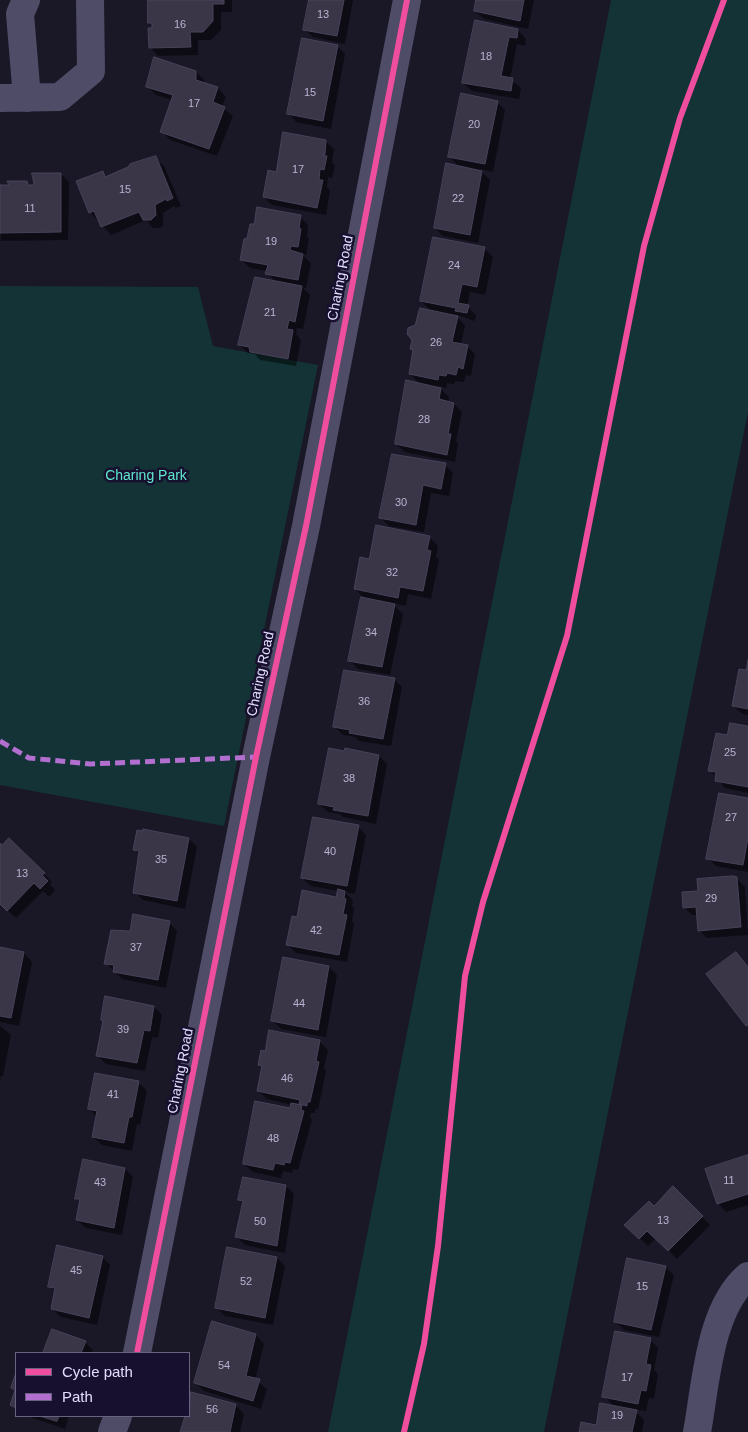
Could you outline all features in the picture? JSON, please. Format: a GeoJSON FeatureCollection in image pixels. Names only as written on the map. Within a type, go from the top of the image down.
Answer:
{"type":"FeatureCollection","features":[{"type":"Feature","properties":{"kind":"street"},"geometry":{"type":"LineString","coordinates":[[26,0],[20,14],[27,98]]}},
{"type":"Feature","properties":{"kind":"street"},"geometry":{"type":"LineString","coordinates":[[0,98],[60,97],[91,71],[90,0]]}},
{"type":"Feature","properties":{"kind":"street","name":"Charing Road"},"geometry":{"type":"LineString","coordinates":[[137,1352],[254,767],[306,526],[407,0]]}},
{"type":"Feature","properties":{"kind":"street"},"geometry":{"type":"LineString","coordinates":[[697,1432],[718,1322],[740,1283],[748,1276]]}},
{"type":"Feature","properties":{"kind":"street"},"geometry":{"type":"LineString","coordinates":[[112,1432],[118,1417]]}},
{"type":"Feature","properties":{"kind":"green space"},"geometry":{"type":"Polygon","coordinates":[[[611,0],[748,0],[748,412],[544,1432],[328,1432],[611,0]]]}},
{"type":"Feature","properties":{"kind":"green space","name":"Charing Park"},"geometry":{"type":"Polygon","coordinates":[[[0,286],[198,287],[213,346],[318,365],[224,826],[0,785],[0,286]]]}},
{"type":"Feature","properties":{"kind":"building"},"geometry":{"type":"Polygon","coordinates":[[[148,0],[224,0],[224,4],[213,4],[213,21],[203,32],[190,32],[191,47],[149,48],[148,28],[152,28],[152,23],[148,23],[148,0]]]}},
{"type":"Feature","properties":{"kind":"building"},"geometry":{"type":"Polygon","coordinates":[[[309,0],[344,0],[337,36],[303,30],[309,0]]]}},
{"type":"Feature","properties":{"kind":"building"},"geometry":{"type":"Polygon","coordinates":[[[476,0],[524,0],[520,21],[474,11],[476,0]]]}},
{"type":"Feature","properties":{"kind":"building"},"geometry":{"type":"Polygon","coordinates":[[[475,20],[518,29],[517,38],[509,37],[501,76],[513,78],[511,91],[462,83],[475,20]]]}},
{"type":"Feature","properties":{"kind":"building"},"geometry":{"type":"Polygon","coordinates":[[[302,38],[338,45],[323,121],[287,114],[302,38]]]}},
{"type":"Feature","properties":{"kind":"building"},"geometry":{"type":"Polygon","coordinates":[[[154,57],[196,71],[196,80],[218,87],[213,102],[225,107],[209,149],[160,132],[173,95],[146,87],[154,57]]]}},
{"type":"Feature","properties":{"kind":"building"},"geometry":{"type":"Polygon","coordinates":[[[461,93],[498,101],[485,164],[448,157],[461,93]]]}},
{"type":"Feature","properties":{"kind":"building"},"geometry":{"type":"Polygon","coordinates":[[[283,132],[326,140],[325,154],[322,155],[327,156],[324,170],[320,169],[319,180],[323,180],[317,208],[263,197],[268,170],[276,172],[283,132]]]}},
{"type":"Feature","properties":{"kind":"building"},"geometry":{"type":"Polygon","coordinates":[[[156,156],[173,198],[167,201],[166,199],[155,205],[156,215],[151,220],[143,220],[139,212],[101,227],[94,211],[89,213],[76,181],[103,171],[105,177],[128,167],[130,164],[156,156]]]}},
{"type":"Feature","properties":{"kind":"building"},"geometry":{"type":"Polygon","coordinates":[[[446,163],[482,171],[470,235],[434,228],[446,163]]]}},
{"type":"Feature","properties":{"kind":"building"},"geometry":{"type":"Polygon","coordinates":[[[32,173],[61,173],[61,232],[0,233],[0,185],[9,185],[7,181],[27,181],[28,185],[34,185],[32,173]]]}},
{"type":"Feature","properties":{"kind":"building"},"geometry":{"type":"Polygon","coordinates":[[[257,207],[301,215],[298,247],[291,246],[290,250],[303,254],[298,280],[265,274],[268,265],[240,260],[244,239],[247,238],[250,224],[254,224],[257,207]]]}},
{"type":"Feature","properties":{"kind":"building"},"geometry":{"type":"Polygon","coordinates":[[[433,237],[485,247],[477,287],[462,284],[458,303],[469,305],[467,313],[455,311],[456,308],[420,301],[433,237]]]}},
{"type":"Feature","properties":{"kind":"building"},"geometry":{"type":"Polygon","coordinates":[[[255,277],[302,286],[295,322],[289,320],[287,329],[293,330],[288,359],[250,352],[249,347],[238,345],[255,277]]]}},
{"type":"Feature","properties":{"kind":"building"},"geometry":{"type":"Polygon","coordinates":[[[420,308],[458,316],[452,342],[468,345],[463,369],[458,367],[456,375],[447,373],[446,376],[439,375],[438,380],[409,374],[413,350],[410,349],[412,340],[407,334],[408,328],[415,325],[420,308]]]}},
{"type":"Feature","properties":{"kind":"building"},"geometry":{"type":"Polygon","coordinates":[[[406,380],[441,388],[439,399],[454,403],[448,434],[451,434],[447,455],[395,444],[406,380]]]}},
{"type":"Feature","properties":{"kind":"building"},"geometry":{"type":"Polygon","coordinates":[[[392,454],[446,463],[441,489],[423,485],[416,525],[379,518],[392,454]]]}},
{"type":"Feature","properties":{"kind":"building"},"geometry":{"type":"Polygon","coordinates":[[[376,525],[430,536],[427,550],[431,551],[423,591],[400,587],[398,598],[354,589],[360,557],[369,559],[376,525]]]}},
{"type":"Feature","properties":{"kind":"building"},"geometry":{"type":"Polygon","coordinates":[[[361,597],[395,604],[382,667],[348,661],[361,597]]]}},
{"type":"Feature","properties":{"kind":"building"},"geometry":{"type":"Polygon","coordinates":[[[748,660],[748,709],[732,706],[739,669],[746,670],[748,660]]]}},
{"type":"Feature","properties":{"kind":"building"},"geometry":{"type":"Polygon","coordinates":[[[344,670],[395,678],[383,739],[349,733],[350,730],[333,727],[344,670]]]}},
{"type":"Feature","properties":{"kind":"building"},"geometry":{"type":"Polygon","coordinates":[[[730,723],[748,726],[748,787],[715,781],[716,772],[708,771],[716,733],[727,735],[730,723]]]}},
{"type":"Feature","properties":{"kind":"building"},"geometry":{"type":"Polygon","coordinates":[[[329,748],[344,751],[345,748],[379,755],[368,816],[333,810],[334,807],[318,804],[329,748]]]}},
{"type":"Feature","properties":{"kind":"building"},"geometry":{"type":"Polygon","coordinates":[[[719,793],[748,798],[748,838],[743,865],[706,859],[719,793]]]}},
{"type":"Feature","properties":{"kind":"building"},"geometry":{"type":"Polygon","coordinates":[[[313,817],[359,825],[347,886],[301,878],[313,817]]]}},
{"type":"Feature","properties":{"kind":"building"},"geometry":{"type":"Polygon","coordinates":[[[143,829],[189,838],[177,901],[133,893],[139,851],[133,850],[137,830],[143,831],[143,829]]]}},
{"type":"Feature","properties":{"kind":"building"},"geometry":{"type":"Polygon","coordinates":[[[9,838],[45,873],[42,875],[48,881],[40,889],[34,883],[7,911],[0,904],[0,843],[2,845],[9,838]]]}},
{"type":"Feature","properties":{"kind":"building"},"geometry":{"type":"Polygon","coordinates":[[[737,877],[741,927],[698,931],[696,907],[683,908],[682,892],[698,891],[697,879],[737,877]]]}},
{"type":"Feature","properties":{"kind":"building"},"geometry":{"type":"Polygon","coordinates":[[[338,889],[345,891],[344,898],[346,899],[343,914],[347,915],[339,955],[286,945],[292,916],[297,917],[302,890],[336,897],[338,889]]]}},
{"type":"Feature","properties":{"kind":"building"},"geometry":{"type":"Polygon","coordinates":[[[133,914],[170,921],[158,980],[113,972],[114,965],[104,964],[111,930],[130,931],[133,914]]]}},
{"type":"Feature","properties":{"kind":"building"},"geometry":{"type":"Polygon","coordinates":[[[0,947],[24,952],[11,1018],[0,1016],[0,947]]]}},
{"type":"Feature","properties":{"kind":"building"},"geometry":{"type":"Polygon","coordinates":[[[736,952],[748,967],[748,1025],[746,1026],[706,974],[736,952]]]}},
{"type":"Feature","properties":{"kind":"building"},"geometry":{"type":"Polygon","coordinates":[[[283,957],[329,966],[318,1030],[271,1021],[283,957]]]}},
{"type":"Feature","properties":{"kind":"building"},"geometry":{"type":"Polygon","coordinates":[[[105,996],[154,1006],[150,1031],[144,1030],[137,1063],[96,1056],[103,1021],[101,1020],[105,996]]]}},
{"type":"Feature","properties":{"kind":"building"},"geometry":{"type":"Polygon","coordinates":[[[269,1030],[320,1040],[316,1061],[319,1062],[310,1102],[307,1102],[307,1106],[299,1104],[300,1100],[257,1091],[262,1066],[258,1065],[261,1050],[265,1051],[269,1030]]]}},
{"type":"Feature","properties":{"kind":"building"},"geometry":{"type":"Polygon","coordinates":[[[95,1073],[139,1081],[132,1117],[129,1117],[124,1143],[92,1137],[97,1111],[88,1109],[95,1073]]]}},
{"type":"Feature","properties":{"kind":"building"},"geometry":{"type":"Polygon","coordinates":[[[255,1101],[290,1108],[291,1103],[302,1105],[301,1110],[304,1111],[290,1163],[285,1162],[284,1165],[275,1163],[273,1170],[243,1164],[255,1101]]]}},
{"type":"Feature","properties":{"kind":"building"},"geometry":{"type":"Polygon","coordinates":[[[748,1155],[748,1194],[717,1204],[705,1169],[748,1155]]]}},
{"type":"Feature","properties":{"kind":"building"},"geometry":{"type":"Polygon","coordinates":[[[83,1159],[125,1168],[114,1228],[76,1220],[80,1199],[75,1199],[83,1159]]]}},
{"type":"Feature","properties":{"kind":"building"},"geometry":{"type":"Polygon","coordinates":[[[243,1177],[286,1185],[277,1246],[235,1237],[243,1201],[238,1200],[243,1177]]]}},
{"type":"Feature","properties":{"kind":"building"},"geometry":{"type":"Polygon","coordinates":[[[673,1186],[703,1216],[668,1251],[647,1231],[639,1239],[624,1225],[649,1201],[654,1206],[673,1186]]]}},
{"type":"Feature","properties":{"kind":"building"},"geometry":{"type":"Polygon","coordinates":[[[57,1245],[103,1256],[89,1318],[51,1309],[55,1288],[48,1287],[57,1245]]]}},
{"type":"Feature","properties":{"kind":"building"},"geometry":{"type":"Polygon","coordinates":[[[227,1247],[277,1257],[265,1318],[215,1308],[227,1247]]]}},
{"type":"Feature","properties":{"kind":"building"},"geometry":{"type":"Polygon","coordinates":[[[627,1258],[666,1266],[651,1330],[614,1322],[627,1258]]]}},
{"type":"Feature","properties":{"kind":"building"},"geometry":{"type":"Polygon","coordinates":[[[212,1321],[256,1334],[246,1376],[260,1379],[253,1401],[194,1383],[212,1321]]]}},
{"type":"Feature","properties":{"kind":"building"},"geometry":{"type":"Polygon","coordinates":[[[52,1329],[86,1341],[81,1352],[43,1352],[52,1329]]]}},
{"type":"Feature","properties":{"kind":"building"},"geometry":{"type":"Polygon","coordinates":[[[615,1331],[651,1338],[646,1364],[651,1365],[646,1391],[641,1390],[638,1404],[602,1397],[615,1331]]]}},
{"type":"Feature","properties":{"kind":"building"},"geometry":{"type":"Polygon","coordinates":[[[15,1376],[15,1390],[11,1388],[15,1376]]]}},
{"type":"Feature","properties":{"kind":"building"},"geometry":{"type":"Polygon","coordinates":[[[15,1390],[15,1408],[10,1405],[15,1390]]]}},
{"type":"Feature","properties":{"kind":"building"},"geometry":{"type":"Polygon","coordinates":[[[191,1392],[236,1404],[230,1432],[180,1432],[185,1417],[190,1417],[191,1392]]]}},
{"type":"Feature","properties":{"kind":"building"},"geometry":{"type":"Polygon","coordinates":[[[600,1403],[637,1410],[632,1432],[579,1432],[581,1422],[596,1425],[600,1403]]]}},
{"type":"Feature","properties":{"kind":"building"},"geometry":{"type":"Polygon","coordinates":[[[43,1417],[59,1417],[57,1421],[43,1417]]]}},
{"type":"Feature","properties":{"kind":"marked path"},"geometry":{"type":"LineString","coordinates":[[0,741],[29,758],[90,764],[256,757]]}},
{"type":"Feature","properties":{"kind":"cycle path"},"geometry":{"type":"LineString","coordinates":[[137,1352],[256,757],[306,526],[407,0]]}},
{"type":"Feature","properties":{"kind":"cycle path"},"geometry":{"type":"LineString","coordinates":[[404,1432],[424,1344],[438,1246],[465,976],[483,902],[567,636],[644,246],[680,118],[724,0]]}}]}
